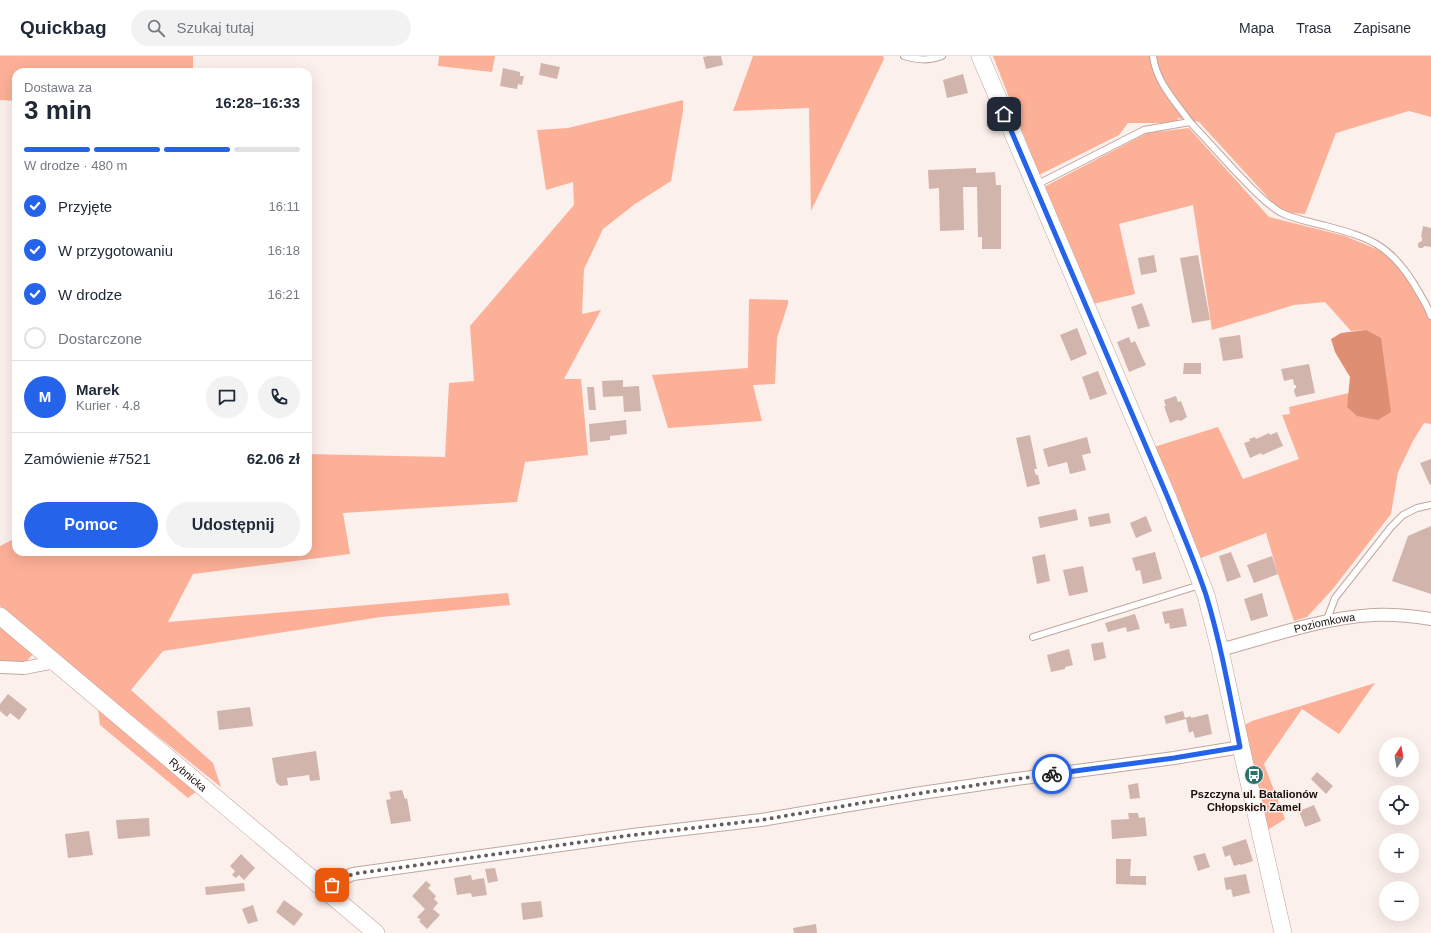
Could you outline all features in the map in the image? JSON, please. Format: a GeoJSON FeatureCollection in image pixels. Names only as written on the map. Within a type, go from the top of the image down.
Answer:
{"type":"FeatureCollection","features":[{"type":"Feature","properties":{"kind":"street"},"geometry":{"type":"LineString","coordinates":[[980,56],[1168,498],[1206,595],[1220,650],[1240,747],[1283,933]]}},
{"type":"Feature","properties":{"kind":"street","name":"Poziomkowa"},"geometry":{"type":"LineString","coordinates":[[1220,650],[1346,618],[1374,615],[1400,615],[1431,619]]}},
{"type":"Feature","properties":{"kind":"street","name":"Rybnicka"},"geometry":{"type":"LineString","coordinates":[[0,616],[376,933]]}},
{"type":"Feature","properties":{"kind":"street"},"geometry":{"type":"LineString","coordinates":[[0,667],[24,668],[55,662]]}},
{"type":"Feature","properties":{"kind":"street"},"geometry":{"type":"LineString","coordinates":[[325,891],[336,881],[353,874],[633,835],[761,820],[915,794],[1174,758],[1240,747]]}},
{"type":"Feature","properties":{"kind":"lane"},"geometry":{"type":"LineString","coordinates":[[904,56],[917,60],[932,60],[942,56]]}},
{"type":"Feature","properties":{"kind":"lane"},"geometry":{"type":"LineString","coordinates":[[1153,56],[1160,80],[1190,122],[1253,189],[1268,203],[1281,212],[1358,235],[1374,242],[1388,251],[1399,262],[1407,274],[1427,305],[1431,316]]}},
{"type":"Feature","properties":{"kind":"lane"},"geometry":{"type":"LineString","coordinates":[[1034,186],[1144,130],[1190,122]]}},
{"type":"Feature","properties":{"kind":"lane"},"geometry":{"type":"LineString","coordinates":[[1326,622],[1335,598],[1390,527],[1403,515],[1417,508],[1431,505]]}},
{"type":"Feature","properties":{"kind":"lane"},"geometry":{"type":"LineString","coordinates":[[1033,637],[1202,585]]}},
{"type":"Feature","properties":{"kind":"shaded area"},"geometry":{"type":"Polygon","coordinates":[[[0,56],[193,56],[193,68],[12,68],[12,101],[0,100],[0,56]]]}},
{"type":"Feature","properties":{"kind":"shaded area"},"geometry":{"type":"Polygon","coordinates":[[[439,56],[495,56],[492,72],[438,66],[439,56]]]}},
{"type":"Feature","properties":{"kind":"shaded area"},"geometry":{"type":"Polygon","coordinates":[[[753,56],[883,56],[884,59],[811,211],[809,108],[733,111],[753,56]]]}},
{"type":"Feature","properties":{"kind":"shaded area"},"geometry":{"type":"Polygon","coordinates":[[[993,56],[1431,56],[1431,117],[1409,111],[1336,133],[1305,214],[1281,212],[1199,122],[1177,118],[1180,123],[1128,123],[1119,135],[1039,175],[993,56]]]}},
{"type":"Feature","properties":{"kind":"shaded area"},"geometry":{"type":"Polygon","coordinates":[[[683,100],[683,111],[671,181],[635,204],[603,229],[584,269],[582,314],[601,310],[564,379],[581,379],[588,455],[525,462],[517,502],[343,513],[350,554],[193,574],[168,622],[508,593],[510,605],[381,617],[163,651],[131,690],[213,763],[221,787],[60,658],[0,606],[0,546],[12,540],[12,556],[312,556],[312,454],[445,457],[449,383],[474,381],[470,326],[574,205],[573,182],[546,190],[537,130],[568,128],[683,100]]]}},
{"type":"Feature","properties":{"kind":"shaded area"},"geometry":{"type":"Polygon","coordinates":[[[1189,128],[1269,217],[1345,236],[1391,255],[1425,302],[1431,316],[1431,424],[1424,423],[1413,441],[1398,472],[1391,514],[1332,590],[1307,617],[1294,621],[1266,533],[1201,558],[1154,447],[1218,427],[1243,479],[1299,459],[1282,415],[1290,414],[1289,407],[1349,393],[1347,407],[1366,330],[1351,331],[1325,302],[1294,305],[1212,330],[1193,205],[1119,224],[1135,294],[1093,304],[1042,188],[1147,133],[1189,128]]]}},
{"type":"Feature","properties":{"kind":"shaded area"},"geometry":{"type":"Polygon","coordinates":[[[749,299],[788,300],[777,338],[775,384],[753,385],[762,421],[668,428],[652,375],[748,368],[749,299]]]}},
{"type":"Feature","properties":{"kind":"shaded area"},"geometry":{"type":"Polygon","coordinates":[[[1366,330],[1381,338],[1391,412],[1378,420],[1357,416],[1347,407],[1350,377],[1335,352],[1331,339],[1341,333],[1366,330]]]}},
{"type":"Feature","properties":{"kind":"shaded area"},"geometry":{"type":"Polygon","coordinates":[[[0,627],[33,654],[26,662],[0,661],[0,627]]]}},
{"type":"Feature","properties":{"kind":"shaded area"},"geometry":{"type":"Polygon","coordinates":[[[1375,683],[1339,734],[1302,709],[1264,764],[1285,819],[1266,831],[1241,727],[1252,721],[1375,683]]]}},
{"type":"Feature","properties":{"kind":"shaded area"},"geometry":{"type":"Polygon","coordinates":[[[98,709],[197,791],[188,798],[100,725],[98,709]]]}},
{"type":"Feature","properties":{"kind":"building"},"geometry":{"type":"Polygon","coordinates":[[[721,56],[723,65],[706,69],[703,57],[721,56]]]}},
{"type":"Feature","properties":{"kind":"building"},"geometry":{"type":"Polygon","coordinates":[[[541,63],[560,67],[557,79],[539,75],[541,63]]]}},
{"type":"Feature","properties":{"kind":"building"},"geometry":{"type":"Polygon","coordinates":[[[503,68],[520,72],[520,76],[524,76],[522,85],[518,84],[517,89],[500,86],[503,68]]]}},
{"type":"Feature","properties":{"kind":"building"},"geometry":{"type":"Polygon","coordinates":[[[963,74],[968,93],[947,98],[943,80],[963,74]]]}},
{"type":"Feature","properties":{"kind":"building"},"geometry":{"type":"Polygon","coordinates":[[[976,168],[976,173],[995,172],[996,185],[1001,185],[1001,249],[982,249],[982,237],[978,237],[977,187],[963,187],[964,230],[940,231],[939,188],[929,189],[928,170],[976,168]]]}},
{"type":"Feature","properties":{"kind":"building"},"geometry":{"type":"Polygon","coordinates":[[[1423,226],[1431,228],[1431,247],[1425,246],[1419,248],[1418,246],[1418,243],[1422,241],[1421,237],[1423,226]]]}},
{"type":"Feature","properties":{"kind":"building"},"geometry":{"type":"Polygon","coordinates":[[[1154,255],[1157,272],[1141,275],[1138,258],[1154,255]]]}},
{"type":"Feature","properties":{"kind":"building"},"geometry":{"type":"Polygon","coordinates":[[[1198,255],[1210,320],[1192,323],[1180,258],[1198,255]]]}},
{"type":"Feature","properties":{"kind":"building"},"geometry":{"type":"Polygon","coordinates":[[[1142,303],[1150,326],[1138,329],[1131,307],[1142,303]]]}},
{"type":"Feature","properties":{"kind":"building"},"geometry":{"type":"Polygon","coordinates":[[[1077,328],[1087,354],[1071,361],[1060,335],[1077,328]]]}},
{"type":"Feature","properties":{"kind":"building"},"geometry":{"type":"Polygon","coordinates":[[[1240,335],[1243,358],[1223,361],[1219,338],[1240,335]]]}},
{"type":"Feature","properties":{"kind":"building"},"geometry":{"type":"Polygon","coordinates":[[[1129,337],[1131,343],[1135,341],[1146,365],[1129,372],[1117,342],[1129,337]]]}},
{"type":"Feature","properties":{"kind":"building"},"geometry":{"type":"Polygon","coordinates":[[[1184,363],[1201,363],[1201,374],[1183,374],[1184,363]]]}},
{"type":"Feature","properties":{"kind":"building"},"geometry":{"type":"Polygon","coordinates":[[[1309,364],[1315,393],[1296,397],[1294,391],[1296,385],[1294,385],[1293,379],[1284,381],[1281,369],[1309,364]]]}},
{"type":"Feature","properties":{"kind":"building"},"geometry":{"type":"Polygon","coordinates":[[[1098,371],[1107,394],[1090,400],[1082,377],[1098,371]]]}},
{"type":"Feature","properties":{"kind":"building"},"geometry":{"type":"Polygon","coordinates":[[[623,380],[623,387],[639,386],[641,411],[624,412],[623,396],[603,397],[602,381],[623,380]]]}},
{"type":"Feature","properties":{"kind":"building"},"geometry":{"type":"Polygon","coordinates":[[[587,387],[594,387],[596,410],[589,410],[587,387]]]}},
{"type":"Feature","properties":{"kind":"building"},"geometry":{"type":"Polygon","coordinates":[[[1176,396],[1178,402],[1181,401],[1187,417],[1181,421],[1178,420],[1170,423],[1164,406],[1166,406],[1164,400],[1176,396]]]}},
{"type":"Feature","properties":{"kind":"building"},"geometry":{"type":"Polygon","coordinates":[[[626,420],[627,434],[610,436],[610,440],[590,442],[589,424],[626,420]]]}},
{"type":"Feature","properties":{"kind":"building"},"geometry":{"type":"Polygon","coordinates":[[[1277,432],[1283,446],[1262,455],[1261,453],[1250,458],[1244,443],[1255,437],[1256,439],[1269,433],[1270,435],[1277,432]]]}},
{"type":"Feature","properties":{"kind":"building"},"geometry":{"type":"Polygon","coordinates":[[[1030,435],[1037,469],[1034,469],[1036,475],[1038,475],[1040,484],[1027,487],[1016,438],[1030,435]]]}},
{"type":"Feature","properties":{"kind":"building"},"geometry":{"type":"Polygon","coordinates":[[[1087,437],[1091,453],[1082,455],[1086,470],[1070,474],[1067,462],[1048,467],[1043,449],[1087,437]]]}},
{"type":"Feature","properties":{"kind":"building"},"geometry":{"type":"Polygon","coordinates":[[[1431,459],[1431,484],[1430,485],[1420,463],[1431,459]]]}},
{"type":"Feature","properties":{"kind":"building"},"geometry":{"type":"Polygon","coordinates":[[[1076,509],[1078,520],[1040,528],[1038,517],[1076,509]]]}},
{"type":"Feature","properties":{"kind":"building"},"geometry":{"type":"Polygon","coordinates":[[[1109,513],[1111,523],[1090,527],[1088,517],[1109,513]]]}},
{"type":"Feature","properties":{"kind":"building"},"geometry":{"type":"Polygon","coordinates":[[[1146,516],[1152,531],[1136,538],[1130,523],[1146,516]]]}},
{"type":"Feature","properties":{"kind":"building"},"geometry":{"type":"Polygon","coordinates":[[[1431,526],[1431,594],[1392,581],[1408,536],[1431,526]]]}},
{"type":"Feature","properties":{"kind":"building"},"geometry":{"type":"Polygon","coordinates":[[[1155,552],[1162,579],[1143,584],[1140,570],[1136,571],[1132,558],[1155,552]]]}},
{"type":"Feature","properties":{"kind":"building"},"geometry":{"type":"Polygon","coordinates":[[[1231,552],[1241,577],[1227,582],[1219,556],[1231,552]]]}},
{"type":"Feature","properties":{"kind":"building"},"geometry":{"type":"Polygon","coordinates":[[[1045,554],[1050,581],[1037,584],[1032,557],[1045,554]]]}},
{"type":"Feature","properties":{"kind":"building"},"geometry":{"type":"Polygon","coordinates":[[[1272,556],[1278,574],[1254,583],[1247,565],[1272,556]]]}},
{"type":"Feature","properties":{"kind":"building"},"geometry":{"type":"Polygon","coordinates":[[[1083,566],[1088,592],[1069,596],[1063,570],[1083,566]]]}},
{"type":"Feature","properties":{"kind":"building"},"geometry":{"type":"Polygon","coordinates":[[[1262,593],[1268,616],[1251,621],[1244,599],[1262,593]]]}},
{"type":"Feature","properties":{"kind":"building"},"geometry":{"type":"Polygon","coordinates":[[[1183,608],[1187,626],[1170,629],[1169,623],[1165,624],[1162,612],[1183,608]]]}},
{"type":"Feature","properties":{"kind":"building"},"geometry":{"type":"Polygon","coordinates":[[[1135,614],[1140,629],[1127,632],[1126,627],[1108,632],[1105,623],[1135,614]]]}},
{"type":"Feature","properties":{"kind":"building"},"geometry":{"type":"Polygon","coordinates":[[[1103,642],[1106,658],[1094,661],[1091,644],[1103,642]]]}},
{"type":"Feature","properties":{"kind":"building"},"geometry":{"type":"Polygon","coordinates":[[[1069,649],[1073,665],[1065,667],[1065,669],[1051,672],[1047,655],[1069,649]]]}},
{"type":"Feature","properties":{"kind":"building"},"geometry":{"type":"Polygon","coordinates":[[[8,694],[27,709],[19,720],[10,713],[7,717],[0,711],[0,704],[8,694]]]}},
{"type":"Feature","properties":{"kind":"building"},"geometry":{"type":"Polygon","coordinates":[[[250,707],[253,726],[219,730],[217,711],[250,707]]]}},
{"type":"Feature","properties":{"kind":"building"},"geometry":{"type":"Polygon","coordinates":[[[1183,711],[1185,718],[1208,714],[1212,734],[1195,738],[1193,731],[1189,733],[1186,719],[1166,724],[1164,716],[1183,711]]]}},
{"type":"Feature","properties":{"kind":"building"},"geometry":{"type":"Polygon","coordinates":[[[316,751],[320,780],[310,781],[309,775],[287,778],[288,785],[280,786],[276,782],[272,758],[316,751]]]}},
{"type":"Feature","properties":{"kind":"building"},"geometry":{"type":"Polygon","coordinates":[[[1317,772],[1333,786],[1326,794],[1311,779],[1317,772]]]}},
{"type":"Feature","properties":{"kind":"building"},"geometry":{"type":"Polygon","coordinates":[[[1138,783],[1140,798],[1130,799],[1128,785],[1138,783]]]}},
{"type":"Feature","properties":{"kind":"building"},"geometry":{"type":"Polygon","coordinates":[[[402,790],[405,799],[407,798],[411,821],[391,824],[386,800],[391,799],[389,792],[402,790]]]}},
{"type":"Feature","properties":{"kind":"building"},"geometry":{"type":"Polygon","coordinates":[[[1314,805],[1321,821],[1305,827],[1299,811],[1314,805]]]}},
{"type":"Feature","properties":{"kind":"building"},"geometry":{"type":"Polygon","coordinates":[[[1128,813],[1138,813],[1139,818],[1145,817],[1147,836],[1112,839],[1111,820],[1129,819],[1128,813]]]}},
{"type":"Feature","properties":{"kind":"building"},"geometry":{"type":"Polygon","coordinates":[[[149,818],[150,836],[118,839],[116,820],[149,818]]]}},
{"type":"Feature","properties":{"kind":"building"},"geometry":{"type":"Polygon","coordinates":[[[89,831],[93,855],[68,858],[65,834],[89,831]]]}},
{"type":"Feature","properties":{"kind":"building"},"geometry":{"type":"Polygon","coordinates":[[[1246,839],[1253,861],[1234,866],[1230,855],[1225,857],[1222,847],[1246,839]]]}},
{"type":"Feature","properties":{"kind":"building"},"geometry":{"type":"Polygon","coordinates":[[[1205,853],[1210,867],[1198,871],[1193,856],[1205,853]]]}},
{"type":"Feature","properties":{"kind":"building"},"geometry":{"type":"Polygon","coordinates":[[[241,854],[255,868],[244,880],[239,875],[236,878],[232,875],[235,871],[230,866],[241,854]]]}},
{"type":"Feature","properties":{"kind":"building"},"geometry":{"type":"Polygon","coordinates":[[[1116,859],[1131,859],[1130,876],[1146,876],[1146,885],[1116,884],[1116,859]]]}},
{"type":"Feature","properties":{"kind":"building"},"geometry":{"type":"Polygon","coordinates":[[[495,868],[498,881],[488,883],[485,869],[495,868]]]}},
{"type":"Feature","properties":{"kind":"building"},"geometry":{"type":"Polygon","coordinates":[[[1246,874],[1250,893],[1233,897],[1231,889],[1226,890],[1224,878],[1246,874]]]}},
{"type":"Feature","properties":{"kind":"building"},"geometry":{"type":"Polygon","coordinates":[[[471,875],[472,880],[484,878],[487,895],[472,897],[471,893],[457,895],[454,878],[471,875]]]}},
{"type":"Feature","properties":{"kind":"building"},"geometry":{"type":"Polygon","coordinates":[[[426,881],[431,885],[428,888],[436,896],[434,899],[438,903],[433,909],[440,915],[427,929],[417,917],[425,909],[412,896],[426,881]]]}},
{"type":"Feature","properties":{"kind":"building"},"geometry":{"type":"Polygon","coordinates":[[[244,883],[245,891],[206,895],[205,887],[244,883]]]}},
{"type":"Feature","properties":{"kind":"building"},"geometry":{"type":"Polygon","coordinates":[[[284,900],[303,914],[294,926],[276,912],[284,900]]]}},
{"type":"Feature","properties":{"kind":"building"},"geometry":{"type":"Polygon","coordinates":[[[541,901],[543,917],[523,920],[521,903],[541,901]]]}},
{"type":"Feature","properties":{"kind":"building"},"geometry":{"type":"Polygon","coordinates":[[[253,905],[258,921],[248,924],[242,909],[253,905]]]}},
{"type":"Feature","properties":{"kind":"building"},"geometry":{"type":"Polygon","coordinates":[[[816,924],[817,933],[794,933],[793,928],[816,924]]]}},
{"type":"Feature","properties":{"kind":"way so far"},"geometry":{"type":"LineString","coordinates":[[332,885],[336,881],[353,874],[633,835],[761,820],[820,809],[1052,774]]}},
{"type":"Feature","properties":{"kind":"place","name":"Pszczyna ul. Batalionów Chłopskich Zamel"},"geometry":{"type":"Point","coordinates":[1254,775]}},
{"type":"Feature","properties":{"kind":"route"},"geometry":{"type":"LineString","coordinates":[[1004,114],[1194,562],[1206,595],[1220,650],[1240,747],[1174,758],[1052,774]]}}]}
